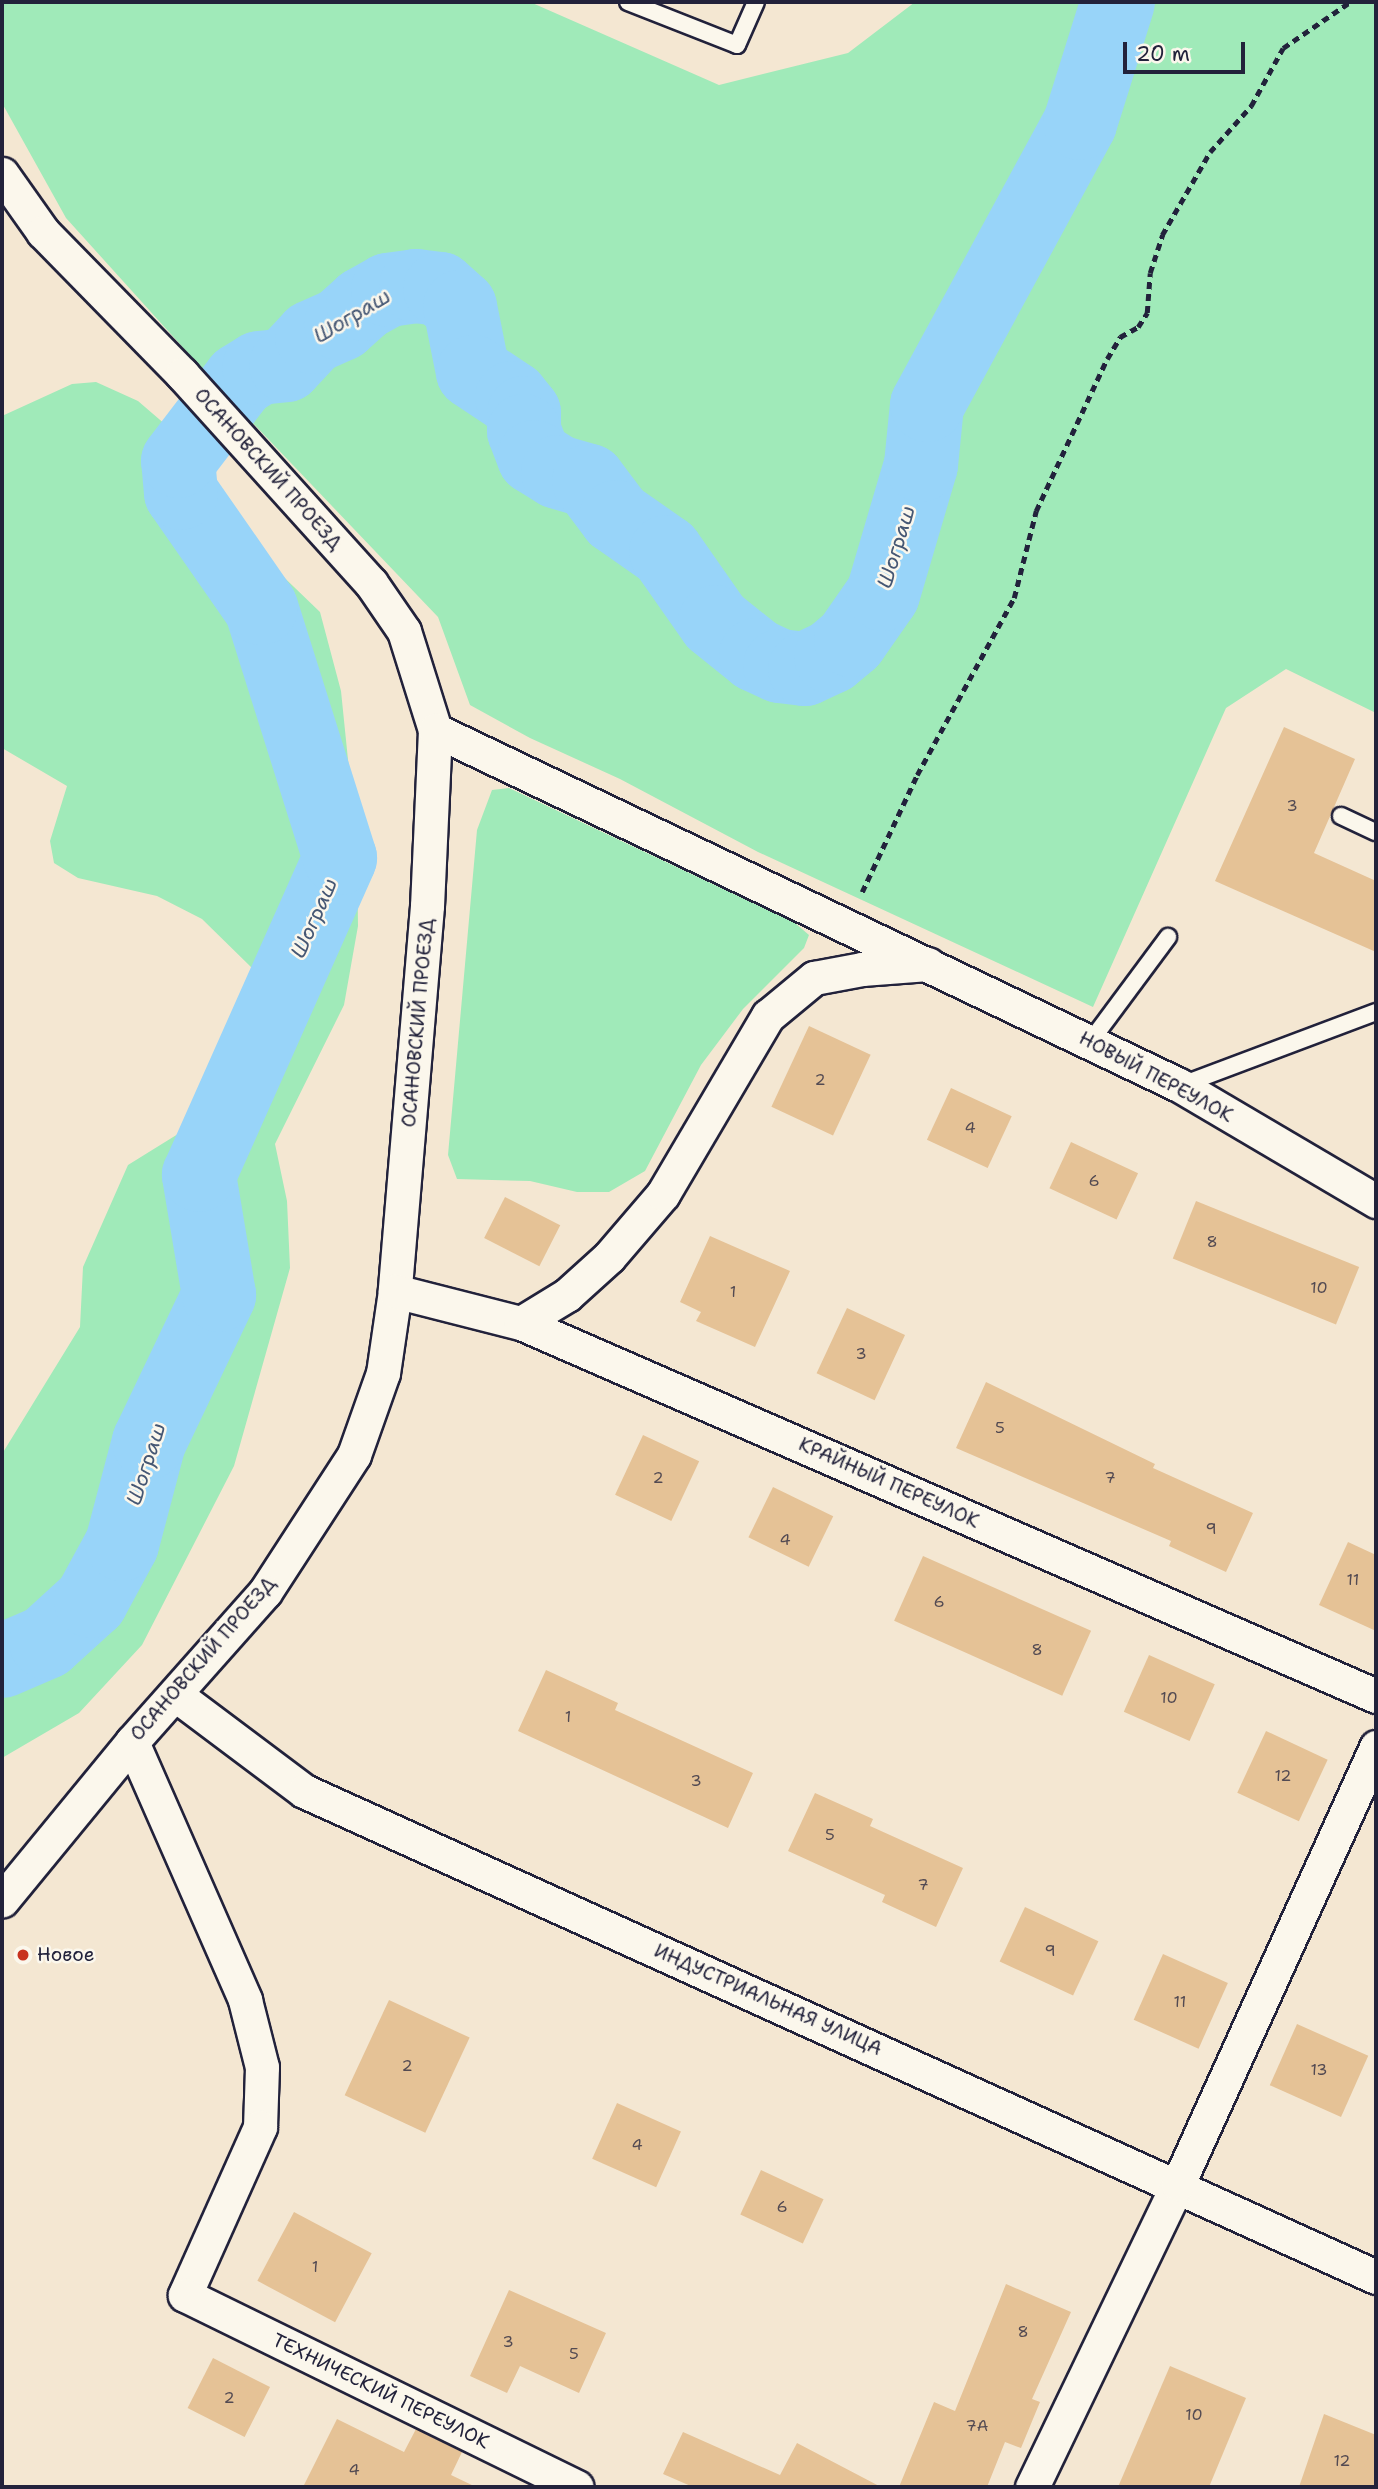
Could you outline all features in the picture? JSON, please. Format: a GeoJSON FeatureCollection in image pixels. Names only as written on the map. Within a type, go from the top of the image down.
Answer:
{"type":"FeatureCollection","features":[{"type":"Feature","properties":{"kind":"street","name":"ОСАНОВСКИЙ ПРОЕЗД"},"geometry":{"type":"LineString","coordinates":[[2,174],[43,232],[182,374],[371,583],[404,631],[424,684],[435,730],[427,906],[395,1291],[383,1373],[354,1455],[265,1592],[132,1742],[2,1900]]}},
{"type":"Feature","properties":{"kind":"street","name":"НОВЫЙ ПЕРЕУЛОК"},"geometry":{"type":"LineString","coordinates":[[435,730],[840,920],[1179,1086],[1376,1201]]}},
{"type":"Feature","properties":{"kind":"street"},"geometry":{"type":"LineString","coordinates":[[521,1323],[567,1295],[609,1257],[663,1194],[768,1016],[814,978],[862,969],[931,964]]}},
{"type":"Feature","properties":{"kind":"street","name":"КРАЙНЫЙ ПЕРЕУЛОК"},"geometry":{"type":"LineString","coordinates":[[395,1291],[521,1323],[1376,1696]]}},
{"type":"Feature","properties":{"kind":"street","name":"ИНДУСТРИАЛЬНАЯ УЛИЦА"},"geometry":{"type":"LineString","coordinates":[[176,1695],[304,1791],[1178,2184],[1376,2277]]}},
{"type":"Feature","properties":{"kind":"street","name":"ТЕХНИЧЕСКИЙ ПЕРЕУЛОК"},"geometry":{"type":"LineString","coordinates":[[132,1742],[245,2000],[262,2067],[260,2127],[185,2295],[577,2487]]}},
{"type":"Feature","properties":{"kind":"street"},"geometry":{"type":"LineString","coordinates":[[1032,2487],[1178,2184],[1376,1747]]}},
{"type":"Feature","properties":{"kind":"lane"},"geometry":{"type":"LineString","coordinates":[[628,2],[737,45],[756,2]]}},
{"type":"Feature","properties":{"kind":"lane"},"geometry":{"type":"LineString","coordinates":[[1341,816],[1376,832]]}},
{"type":"Feature","properties":{"kind":"lane"},"geometry":{"type":"LineString","coordinates":[[1090,1042],[1168,937]]}},
{"type":"Feature","properties":{"kind":"lane"},"geometry":{"type":"LineString","coordinates":[[1179,1086],[1376,1012]]}},
{"type":"Feature","properties":{"kind":"path"},"geometry":{"type":"LineString","coordinates":[[840,920],[865,887],[918,775],[1013,598],[1042,498],[1107,359],[1121,337],[1138,327],[1146,313],[1150,273],[1162,235],[1210,152],[1251,106],[1283,48],[1350,2]]}},
{"type":"Feature","properties":{"kind":"green space"},"geometry":{"type":"Polygon","coordinates":[[[2,2],[530,2],[719,85],[848,53],[915,2],[1376,2],[1376,713],[1286,669],[1226,708],[1093,1007],[758,852],[620,779],[530,738],[470,705],[438,617],[225,394],[66,218],[2,103],[2,2]]]}},
{"type":"Feature","properties":{"kind":"green space"},"geometry":{"type":"Polygon","coordinates":[[[96,382],[138,401],[195,450],[213,499],[240,535],[320,612],[341,691],[357,848],[358,926],[344,1005],[275,1144],[287,1201],[290,1268],[234,1466],[142,1645],[79,1713],[2,1758],[2,1454],[80,1327],[83,1267],[128,1165],[207,1116],[247,1024],[252,968],[202,919],[157,896],[78,878],[54,863],[50,841],[67,786],[2,748],[2,416],[72,384],[96,382]]]}},
{"type":"Feature","properties":{"kind":"green space"},"geometry":{"type":"Polygon","coordinates":[[[509,788],[795,923],[809,935],[804,948],[743,1009],[701,1065],[645,1171],[609,1192],[577,1192],[530,1181],[457,1179],[448,1155],[477,830],[492,790],[509,788]]]}},
{"type":"Feature","properties":{"kind":"building"},"geometry":{"type":"Polygon","coordinates":[[[1284,727],[1355,759],[1314,853],[1376,881],[1376,952],[1215,881],[1284,727]]]}},
{"type":"Feature","properties":{"kind":"building"},"geometry":{"type":"Polygon","coordinates":[[[809,1026],[871,1055],[833,1135],[771,1107],[809,1026]]]}},
{"type":"Feature","properties":{"kind":"building"},"geometry":{"type":"Polygon","coordinates":[[[951,1088],[1012,1116],[988,1168],[927,1140],[951,1088]]]}},
{"type":"Feature","properties":{"kind":"building"},"geometry":{"type":"Polygon","coordinates":[[[1071,1142],[1138,1173],[1117,1219],[1049,1188],[1071,1142]]]}},
{"type":"Feature","properties":{"kind":"building"},"geometry":{"type":"Polygon","coordinates":[[[505,1197],[560,1225],[539,1266],[484,1238],[505,1197]]]}},
{"type":"Feature","properties":{"kind":"building"},"geometry":{"type":"Polygon","coordinates":[[[1196,1201],[1359,1267],[1336,1324],[1173,1258],[1196,1201]]]}},
{"type":"Feature","properties":{"kind":"building"},"geometry":{"type":"Polygon","coordinates":[[[710,1236],[790,1271],[755,1347],[696,1321],[701,1312],[680,1302],[710,1236]]]}},
{"type":"Feature","properties":{"kind":"building"},"geometry":{"type":"Polygon","coordinates":[[[847,1308],[905,1335],[875,1400],[817,1373],[847,1308]]]}},
{"type":"Feature","properties":{"kind":"building"},"geometry":{"type":"Polygon","coordinates":[[[986,1382],[1155,1464],[1153,1468],[1253,1513],[1226,1572],[1169,1546],[1171,1541],[956,1448],[986,1382]]]}},
{"type":"Feature","properties":{"kind":"building"},"geometry":{"type":"Polygon","coordinates":[[[643,1435],[699,1461],[671,1521],[615,1495],[643,1435]]]}},
{"type":"Feature","properties":{"kind":"building"},"geometry":{"type":"Polygon","coordinates":[[[773,1487],[833,1516],[809,1567],[748,1537],[773,1487]]]}},
{"type":"Feature","properties":{"kind":"building"},"geometry":{"type":"Polygon","coordinates":[[[1348,1542],[1376,1555],[1376,1631],[1319,1605],[1348,1542]]]}},
{"type":"Feature","properties":{"kind":"building"},"geometry":{"type":"Polygon","coordinates":[[[923,1556],[1091,1631],[1062,1696],[894,1621],[923,1556]]]}},
{"type":"Feature","properties":{"kind":"building"},"geometry":{"type":"Polygon","coordinates":[[[1149,1655],[1215,1684],[1190,1741],[1124,1712],[1149,1655]]]}},
{"type":"Feature","properties":{"kind":"building"},"geometry":{"type":"Polygon","coordinates":[[[546,1670],[618,1703],[615,1710],[753,1773],[728,1828],[518,1731],[546,1670]]]}},
{"type":"Feature","properties":{"kind":"building"},"geometry":{"type":"Polygon","coordinates":[[[1266,1731],[1328,1760],[1299,1821],[1237,1793],[1266,1731]]]}},
{"type":"Feature","properties":{"kind":"building"},"geometry":{"type":"Polygon","coordinates":[[[815,1793],[873,1819],[870,1826],[963,1868],[936,1927],[882,1902],[885,1895],[788,1851],[815,1793]]]}},
{"type":"Feature","properties":{"kind":"building"},"geometry":{"type":"Polygon","coordinates":[[[1025,1907],[1098,1941],[1073,1996],[1000,1961],[1025,1907]]]}},
{"type":"Feature","properties":{"kind":"building"},"geometry":{"type":"Polygon","coordinates":[[[1163,1954],[1228,1983],[1199,2049],[1134,2020],[1163,1954]]]}},
{"type":"Feature","properties":{"kind":"building"},"geometry":{"type":"Polygon","coordinates":[[[389,2000],[470,2038],[425,2133],[345,2095],[389,2000]]]}},
{"type":"Feature","properties":{"kind":"building"},"geometry":{"type":"Polygon","coordinates":[[[1297,2024],[1368,2056],[1341,2117],[1270,2085],[1297,2024]]]}},
{"type":"Feature","properties":{"kind":"building"},"geometry":{"type":"Polygon","coordinates":[[[617,2103],[681,2131],[656,2187],[592,2159],[617,2103]]]}},
{"type":"Feature","properties":{"kind":"building"},"geometry":{"type":"Polygon","coordinates":[[[761,2170],[824,2199],[803,2244],[740,2214],[761,2170]]]}},
{"type":"Feature","properties":{"kind":"building"},"geometry":{"type":"Polygon","coordinates":[[[294,2212],[372,2253],[335,2322],[257,2281],[294,2212]]]}},
{"type":"Feature","properties":{"kind":"building"},"geometry":{"type":"Polygon","coordinates":[[[1006,2284],[1071,2312],[1032,2399],[1040,2402],[1021,2448],[1005,2442],[987,2487],[899,2487],[934,2402],[955,2411],[1006,2284]]]}},
{"type":"Feature","properties":{"kind":"building"},"geometry":{"type":"Polygon","coordinates":[[[509,2290],[606,2333],[579,2393],[520,2366],[507,2393],[470,2376],[509,2290]]]}},
{"type":"Feature","properties":{"kind":"building"},"geometry":{"type":"Polygon","coordinates":[[[213,2358],[270,2387],[245,2437],[188,2408],[213,2358]]]}},
{"type":"Feature","properties":{"kind":"building"},"geometry":{"type":"Polygon","coordinates":[[[1170,2366],[1246,2398],[1209,2487],[1118,2487],[1170,2366]]]}},
{"type":"Feature","properties":{"kind":"building"},"geometry":{"type":"Polygon","coordinates":[[[1324,2414],[1376,2435],[1376,2487],[1299,2487],[1324,2414]]]}},
{"type":"Feature","properties":{"kind":"building"},"geometry":{"type":"Polygon","coordinates":[[[337,2419],[404,2452],[416,2429],[462,2452],[451,2475],[476,2487],[303,2487],[337,2419]]]}},
{"type":"Feature","properties":{"kind":"building"},"geometry":{"type":"Polygon","coordinates":[[[683,2432],[780,2475],[797,2443],[881,2487],[693,2487],[663,2474],[683,2432]]]}},
{"type":"Feature","properties":{"kind":"waterway","name":"Шограш"},"geometry":{"type":"LineString","coordinates":[[2,1661],[46,1642],[91,1601],[122,1544],[149,1442],[219,1295],[199,1175],[340,858],[261,608],[181,493],[178,461],[240,380],[259,368],[286,365],[312,337],[341,324],[363,304],[388,290],[416,286],[440,289],[460,307],[473,372],[512,398],[524,413],[524,431],[534,457],[558,472],[589,481],[616,517],[666,552],[715,622],[756,655],[780,666],[805,669],[831,657],[851,640],[883,594],[921,465],[927,405],[1080,123],[1118,2]]}},
{"type":"Feature","properties":{"kind":"place","name":"Новое"},"geometry":{"type":"Point","coordinates":[23,1955]}}]}
